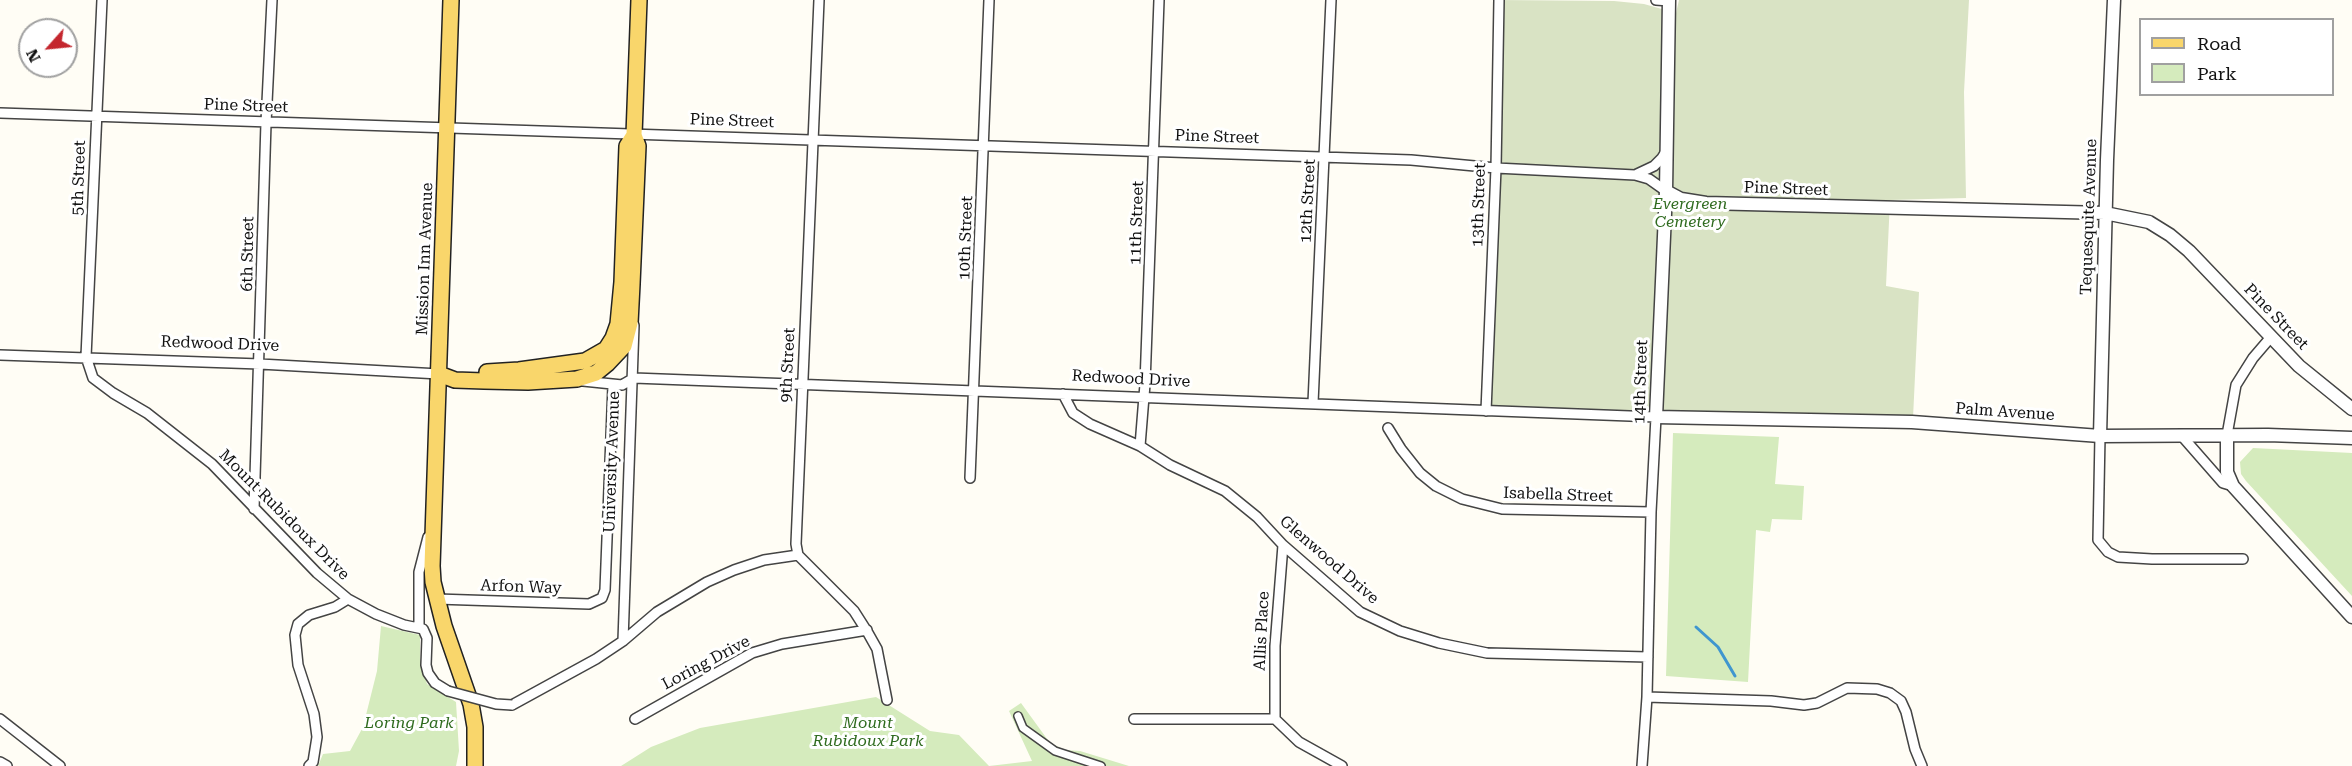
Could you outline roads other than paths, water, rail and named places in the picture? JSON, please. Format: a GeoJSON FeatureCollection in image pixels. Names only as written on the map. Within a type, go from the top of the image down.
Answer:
{"type":"FeatureCollection","features":[{"type":"Feature","properties":{"kind":"main road","name":"Mission Inn Avenue"},"geometry":{"type":"LineString","coordinates":[[451,0],[432,566],[444,626],[471,704],[475,736],[475,766]]}},
{"type":"Feature","properties":{"kind":"main road","name":"University Avenue"},"geometry":{"type":"LineString","coordinates":[[605,380],[627,338],[632,284],[638,146],[634,135],[639,0]]}},
{"type":"Feature","properties":{"kind":"main road","name":"University Avenue"},"geometry":{"type":"LineString","coordinates":[[600,353],[613,338],[618,324],[627,146],[634,135]]}},
{"type":"Feature","properties":{"kind":"main road","name":"Redwood Drive"},"geometry":{"type":"LineString","coordinates":[[439,374],[455,371],[500,372],[555,366],[585,361],[600,353]]}},
{"type":"Feature","properties":{"kind":"main road","name":"Redwood Drive"},"geometry":{"type":"LineString","coordinates":[[439,374],[455,380],[528,382],[605,380]]}},
{"type":"Feature","properties":{"kind":"street","name":"5th Street"},"geometry":{"type":"LineString","coordinates":[[86,357],[102,0]]}},
{"type":"Feature","properties":{"kind":"street","name":"6th Street"},"geometry":{"type":"LineString","coordinates":[[254,508],[272,0]]}},
{"type":"Feature","properties":{"kind":"street","name":"9th Street"},"geometry":{"type":"LineString","coordinates":[[798,555],[796,544],[802,384],[819,0]]}},
{"type":"Feature","properties":{"kind":"street","name":"10th Street"},"geometry":{"type":"LineString","coordinates":[[969,478],[975,393],[989,0]]}},
{"type":"Feature","properties":{"kind":"street","name":"11th Street"},"geometry":{"type":"LineString","coordinates":[[1140,446],[1144,399],[1160,0]]}},
{"type":"Feature","properties":{"kind":"street","name":"12th Street"},"geometry":{"type":"LineString","coordinates":[[1313,403],[1331,0]]}},
{"type":"Feature","properties":{"kind":"street","name":"13th Street"},"geometry":{"type":"LineString","coordinates":[[1486,411],[1496,168],[1499,0]]}},
{"type":"Feature","properties":{"kind":"street"},"geometry":{"type":"LineString","coordinates":[[1656,0],[1669,0]]}},
{"type":"Feature","properties":{"kind":"street","name":"14th Street"},"geometry":{"type":"LineString","coordinates":[[1642,766],[1647,697],[1651,512],[1666,191],[1669,0]]}},
{"type":"Feature","properties":{"kind":"street","name":"Tequesquite Avenue"},"geometry":{"type":"LineString","coordinates":[[2100,436],[2105,213],[2114,0]]}},
{"type":"Feature","properties":{"kind":"street","name":"Pine Street"},"geometry":{"type":"LineString","coordinates":[[0,113],[1411,160],[1496,168],[1635,175],[1649,179],[1681,199],[1706,203],[2105,213],[2143,220],[2170,235],[2189,250],[2303,370],[2352,409]]}},
{"type":"Feature","properties":{"kind":"street"},"geometry":{"type":"LineString","coordinates":[[1635,175],[1654,166],[1666,150]]}},
{"type":"Feature","properties":{"kind":"street","name":"University Avenue"},"geometry":{"type":"LineString","coordinates":[[623,641],[634,378],[632,284]]}},
{"type":"Feature","properties":{"kind":"street"},"geometry":{"type":"LineString","coordinates":[[2271,337],[2253,358],[2236,385],[2227,435],[2227,471],[2233,486],[2352,617]]}},
{"type":"Feature","properties":{"kind":"street"},"geometry":{"type":"LineString","coordinates":[[600,353],[605,380]]}},
{"type":"Feature","properties":{"kind":"street","name":"Redwood Drive"},"geometry":{"type":"LineString","coordinates":[[0,355],[260,364],[439,374]]}},
{"type":"Feature","properties":{"kind":"street","name":"Mount Rubidoux Drive"},"geometry":{"type":"LineString","coordinates":[[86,357],[93,378],[147,413],[212,464],[317,573],[348,599],[376,614],[404,625],[419,627]]}},
{"type":"Feature","properties":{"kind":"street","name":"Redwood Drive"},"geometry":{"type":"LineString","coordinates":[[605,380],[622,385],[634,378],[975,393],[1063,394],[1144,399],[1313,403],[1656,417]]}},
{"type":"Feature","properties":{"kind":"street","name":"University Avenue"},"geometry":{"type":"LineString","coordinates":[[602,598],[605,590],[605,380]]}},
{"type":"Feature","properties":{"kind":"street","name":"Glenwood Drive"},"geometry":{"type":"LineString","coordinates":[[1063,394],[1073,413],[1090,424],[1140,446],[1170,465],[1225,491],[1257,517],[1283,545],[1360,612],[1400,631],[1439,643],[1487,653],[1648,657]]}},
{"type":"Feature","properties":{"kind":"street","name":"Palm Avenue"},"geometry":{"type":"LineString","coordinates":[[1656,417],[1912,422],[2100,436],[2227,435],[2352,438]]}},
{"type":"Feature","properties":{"kind":"street","name":"Isabella Street"},"geometry":{"type":"LineString","coordinates":[[1388,428],[1420,473],[1436,486],[1462,499],[1502,509],[1651,512]]}},
{"type":"Feature","properties":{"kind":"street"},"geometry":{"type":"LineString","coordinates":[[2181,435],[2223,483],[2233,486]]}},
{"type":"Feature","properties":{"kind":"street"},"geometry":{"type":"LineString","coordinates":[[2100,436],[2098,540],[2108,552],[2118,557],[2152,559],[2243,559]]}},
{"type":"Feature","properties":{"kind":"street","name":"Mission Inn Avenue"},"geometry":{"type":"LineString","coordinates":[[419,627],[419,572],[432,520]]}},
{"type":"Feature","properties":{"kind":"street","name":"Allis Place"},"geometry":{"type":"LineString","coordinates":[[1275,719],[1275,646],[1283,545]]}},
{"type":"Feature","properties":{"kind":"street"},"geometry":{"type":"LineString","coordinates":[[419,627],[426,632],[426,665],[435,683],[448,691],[496,704],[512,705],[596,659],[623,641],[657,612],[707,582],[764,560],[798,555],[839,595],[867,630],[877,649],[887,700]]}},
{"type":"Feature","properties":{"kind":"street","name":"Arfon Way"},"geometry":{"type":"LineString","coordinates":[[437,598],[589,604],[602,598]]}},
{"type":"Feature","properties":{"kind":"street"},"geometry":{"type":"LineString","coordinates":[[309,766],[313,762],[317,737],[314,714],[298,665],[295,635],[298,624],[309,615],[335,607],[348,599]]}},
{"type":"Feature","properties":{"kind":"street","name":"Loring Drive"},"geometry":{"type":"LineString","coordinates":[[635,719],[752,654],[782,644],[867,630]]}},
{"type":"Feature","properties":{"kind":"street"},"geometry":{"type":"LineString","coordinates":[[1647,697],[1771,701],[1804,705],[1817,703],[1847,688],[1877,689],[1890,693],[1901,701],[1922,766]]}},
{"type":"Feature","properties":{"kind":"street"},"geometry":{"type":"LineString","coordinates":[[1018,716],[1023,728],[1056,751],[1101,766]]}},
{"type":"Feature","properties":{"kind":"street"},"geometry":{"type":"LineString","coordinates":[[0,719],[60,766]]}},
{"type":"Feature","properties":{"kind":"street"},"geometry":{"type":"LineString","coordinates":[[1134,719],[1275,719],[1299,742],[1342,766]]}},
{"type":"Feature","properties":{"kind":"street"},"geometry":{"type":"LineString","coordinates":[[0,762],[7,766]]}},
{"type":"Feature","properties":{"kind":"waterway"},"geometry":{"type":"LineString","coordinates":[[1696,627],[1718,647],[1735,676]]}},
{"type":"Feature","properties":{"kind":"park label","name":"Evergreen Cemetery"},"geometry":{"type":"Point","coordinates":[1690,213]}},
{"type":"Feature","properties":{"kind":"park label","name":"Loring Park"},"geometry":{"type":"Point","coordinates":[409,723]}},
{"type":"Feature","properties":{"kind":"park label","name":"Mount Rubidoux Park"},"geometry":{"type":"Point","coordinates":[868,732]}}]}
